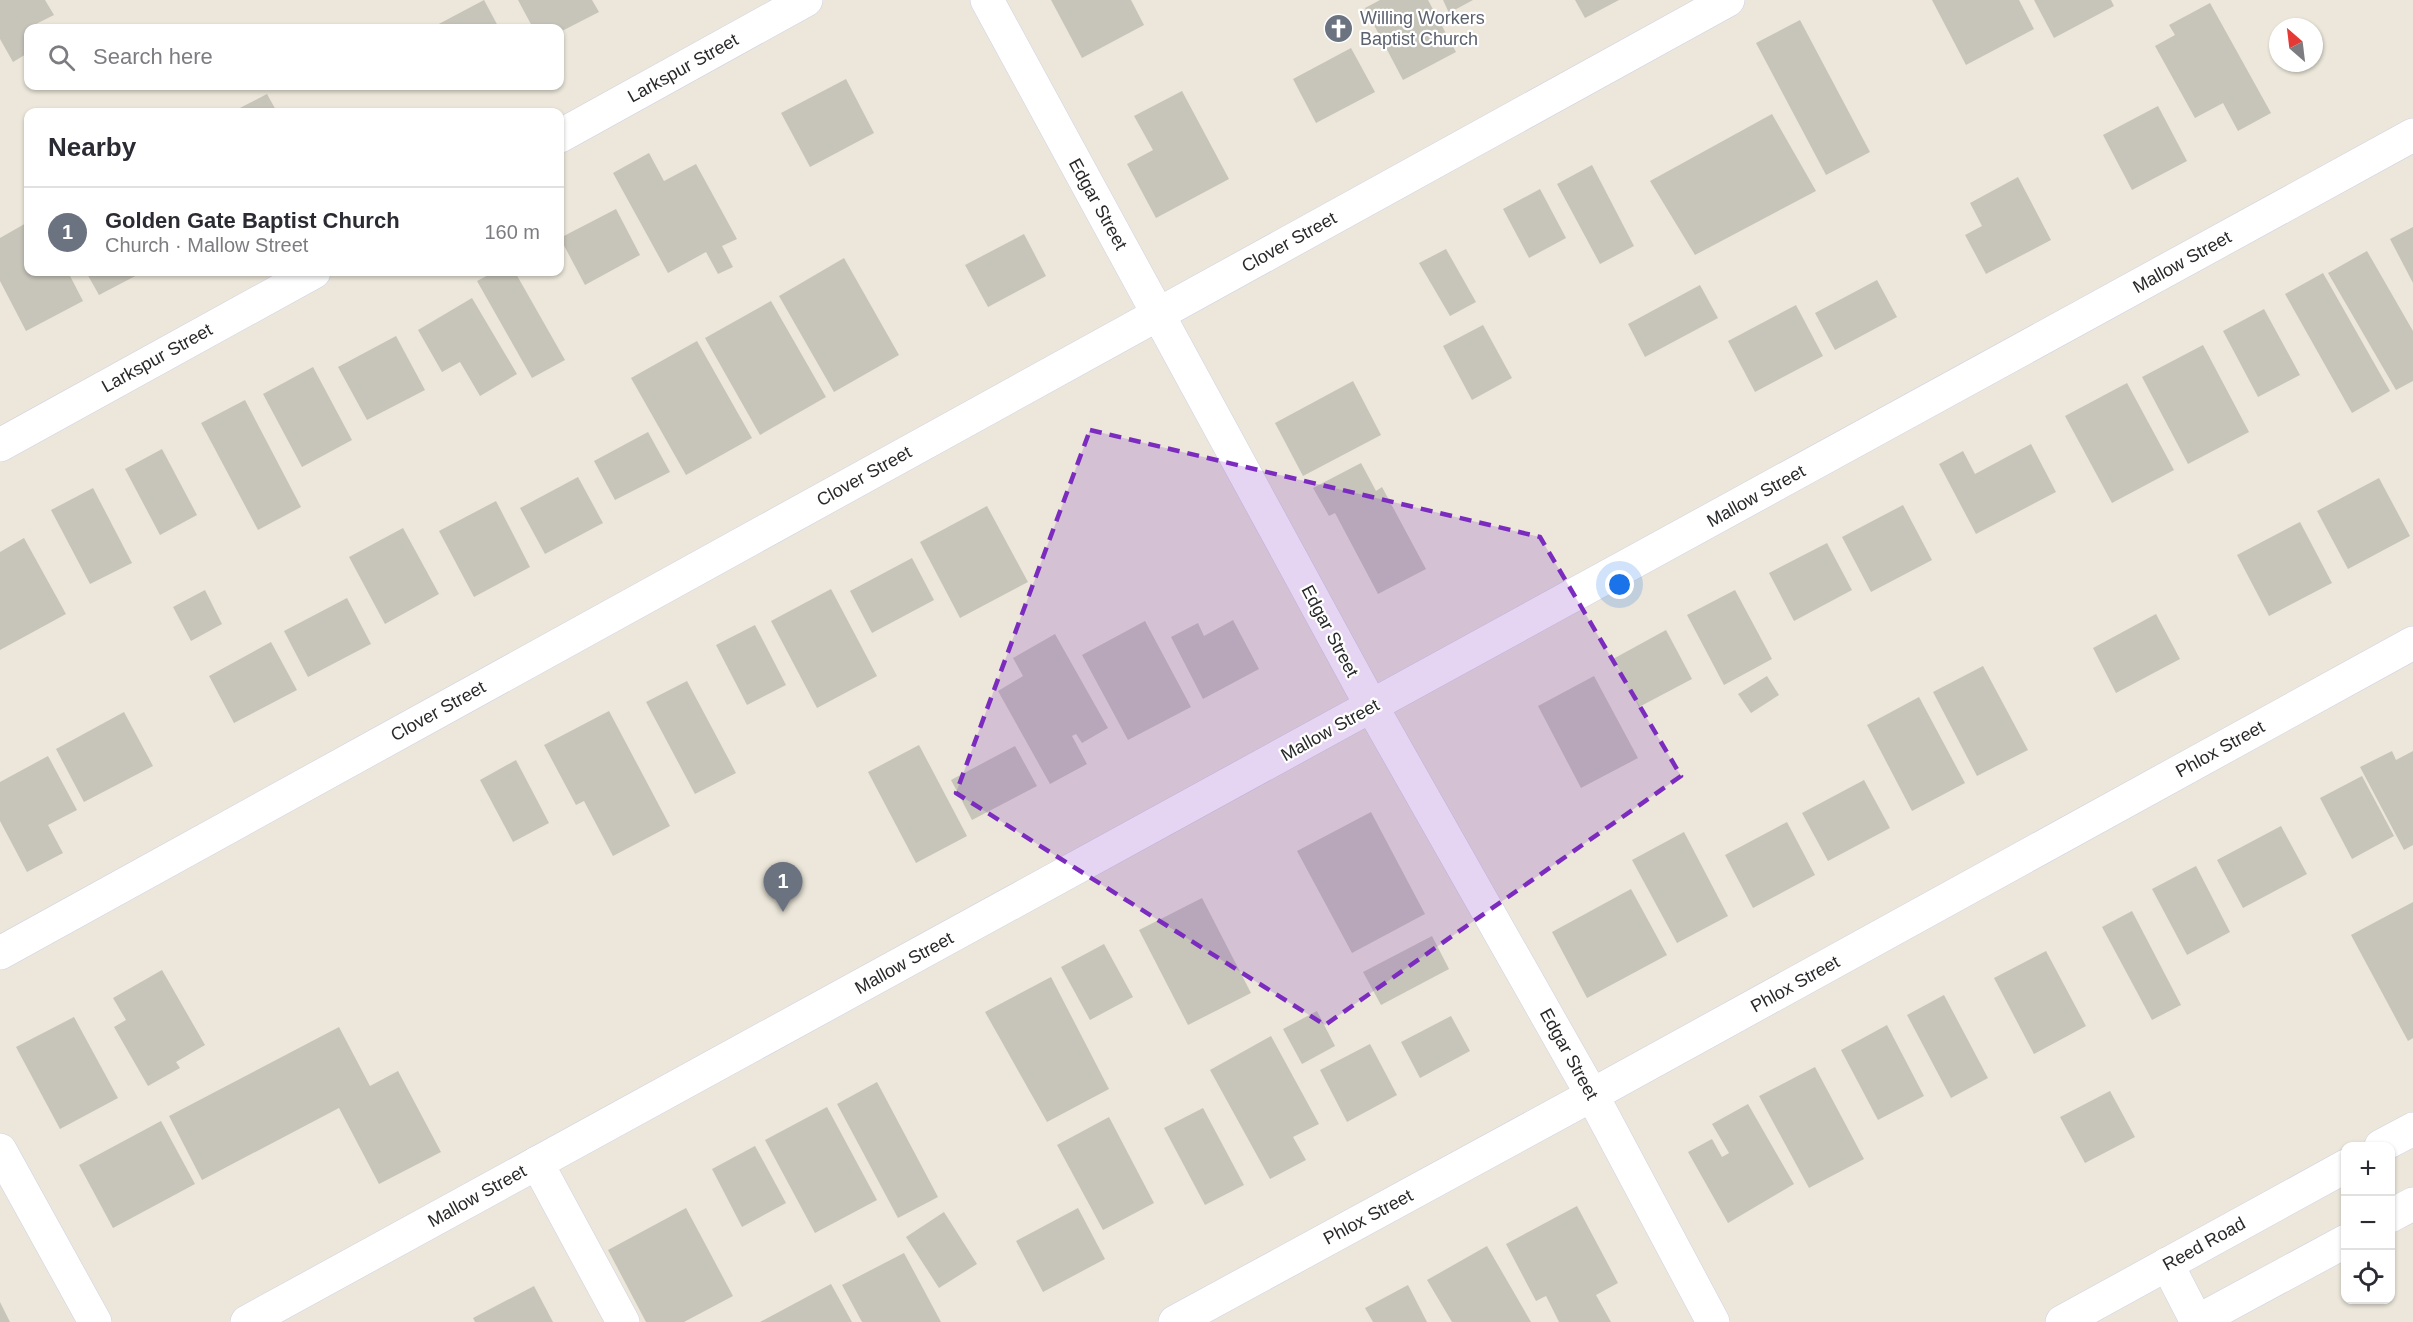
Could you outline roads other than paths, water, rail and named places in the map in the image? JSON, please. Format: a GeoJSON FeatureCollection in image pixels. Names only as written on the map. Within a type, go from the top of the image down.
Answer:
{"type":"FeatureCollection","features":[{"type":"Feature","properties":{"kind":"street","name":"Larkspur Street"},"geometry":{"type":"LineString","coordinates":[[564,134],[806,0]]}},
{"type":"Feature","properties":{"kind":"street","name":"Edgar Street"},"geometry":{"type":"LineString","coordinates":[[987,0],[1372,707],[1592,1095],[1713,1322]]}},
{"type":"Feature","properties":{"kind":"street","name":"Clover Street"},"geometry":{"type":"LineString","coordinates":[[0,953],[1728,0]]}},
{"type":"Feature","properties":{"kind":"street","name":"Mallow Street"},"geometry":{"type":"LineString","coordinates":[[247,1322],[2413,135]]}},
{"type":"Feature","properties":{"kind":"street","name":"Larkspur Street"},"geometry":{"type":"LineString","coordinates":[[0,444],[307,276]]}},
{"type":"Feature","properties":{"kind":"street","name":"Phlox Street"},"geometry":{"type":"LineString","coordinates":[[1174,1322],[1592,1095],[2413,643]]}},
{"type":"Feature","properties":{"kind":"street"},"geometry":{"type":"LineString","coordinates":[[2389,1142],[2413,1129]]}},
{"type":"Feature","properties":{"kind":"street"},"geometry":{"type":"LineString","coordinates":[[0,1150],[95,1322]]}},
{"type":"Feature","properties":{"kind":"street"},"geometry":{"type":"LineString","coordinates":[[537,1163],[623,1322]]}},
{"type":"Feature","properties":{"kind":"street","name":"Reed Road"},"geometry":{"type":"LineString","coordinates":[[2062,1322],[2341,1169]]}},
{"type":"Feature","properties":{"kind":"street"},"geometry":{"type":"LineString","coordinates":[[2395,1214],[2413,1204]]}},
{"type":"Feature","properties":{"kind":"street"},"geometry":{"type":"LineString","coordinates":[[2167,1264],[2197,1322],[2341,1244]]}},
{"type":"Feature","properties":{"kind":"place","name":"Willing Workers Baptist Church"},"geometry":{"type":"Point","coordinates":[1339,28]}},
{"type":"Feature","properties":{"kind":"place","name":"Golden Gate Baptist Church"},"geometry":{"type":"Point","coordinates":[783,912]}}]}
